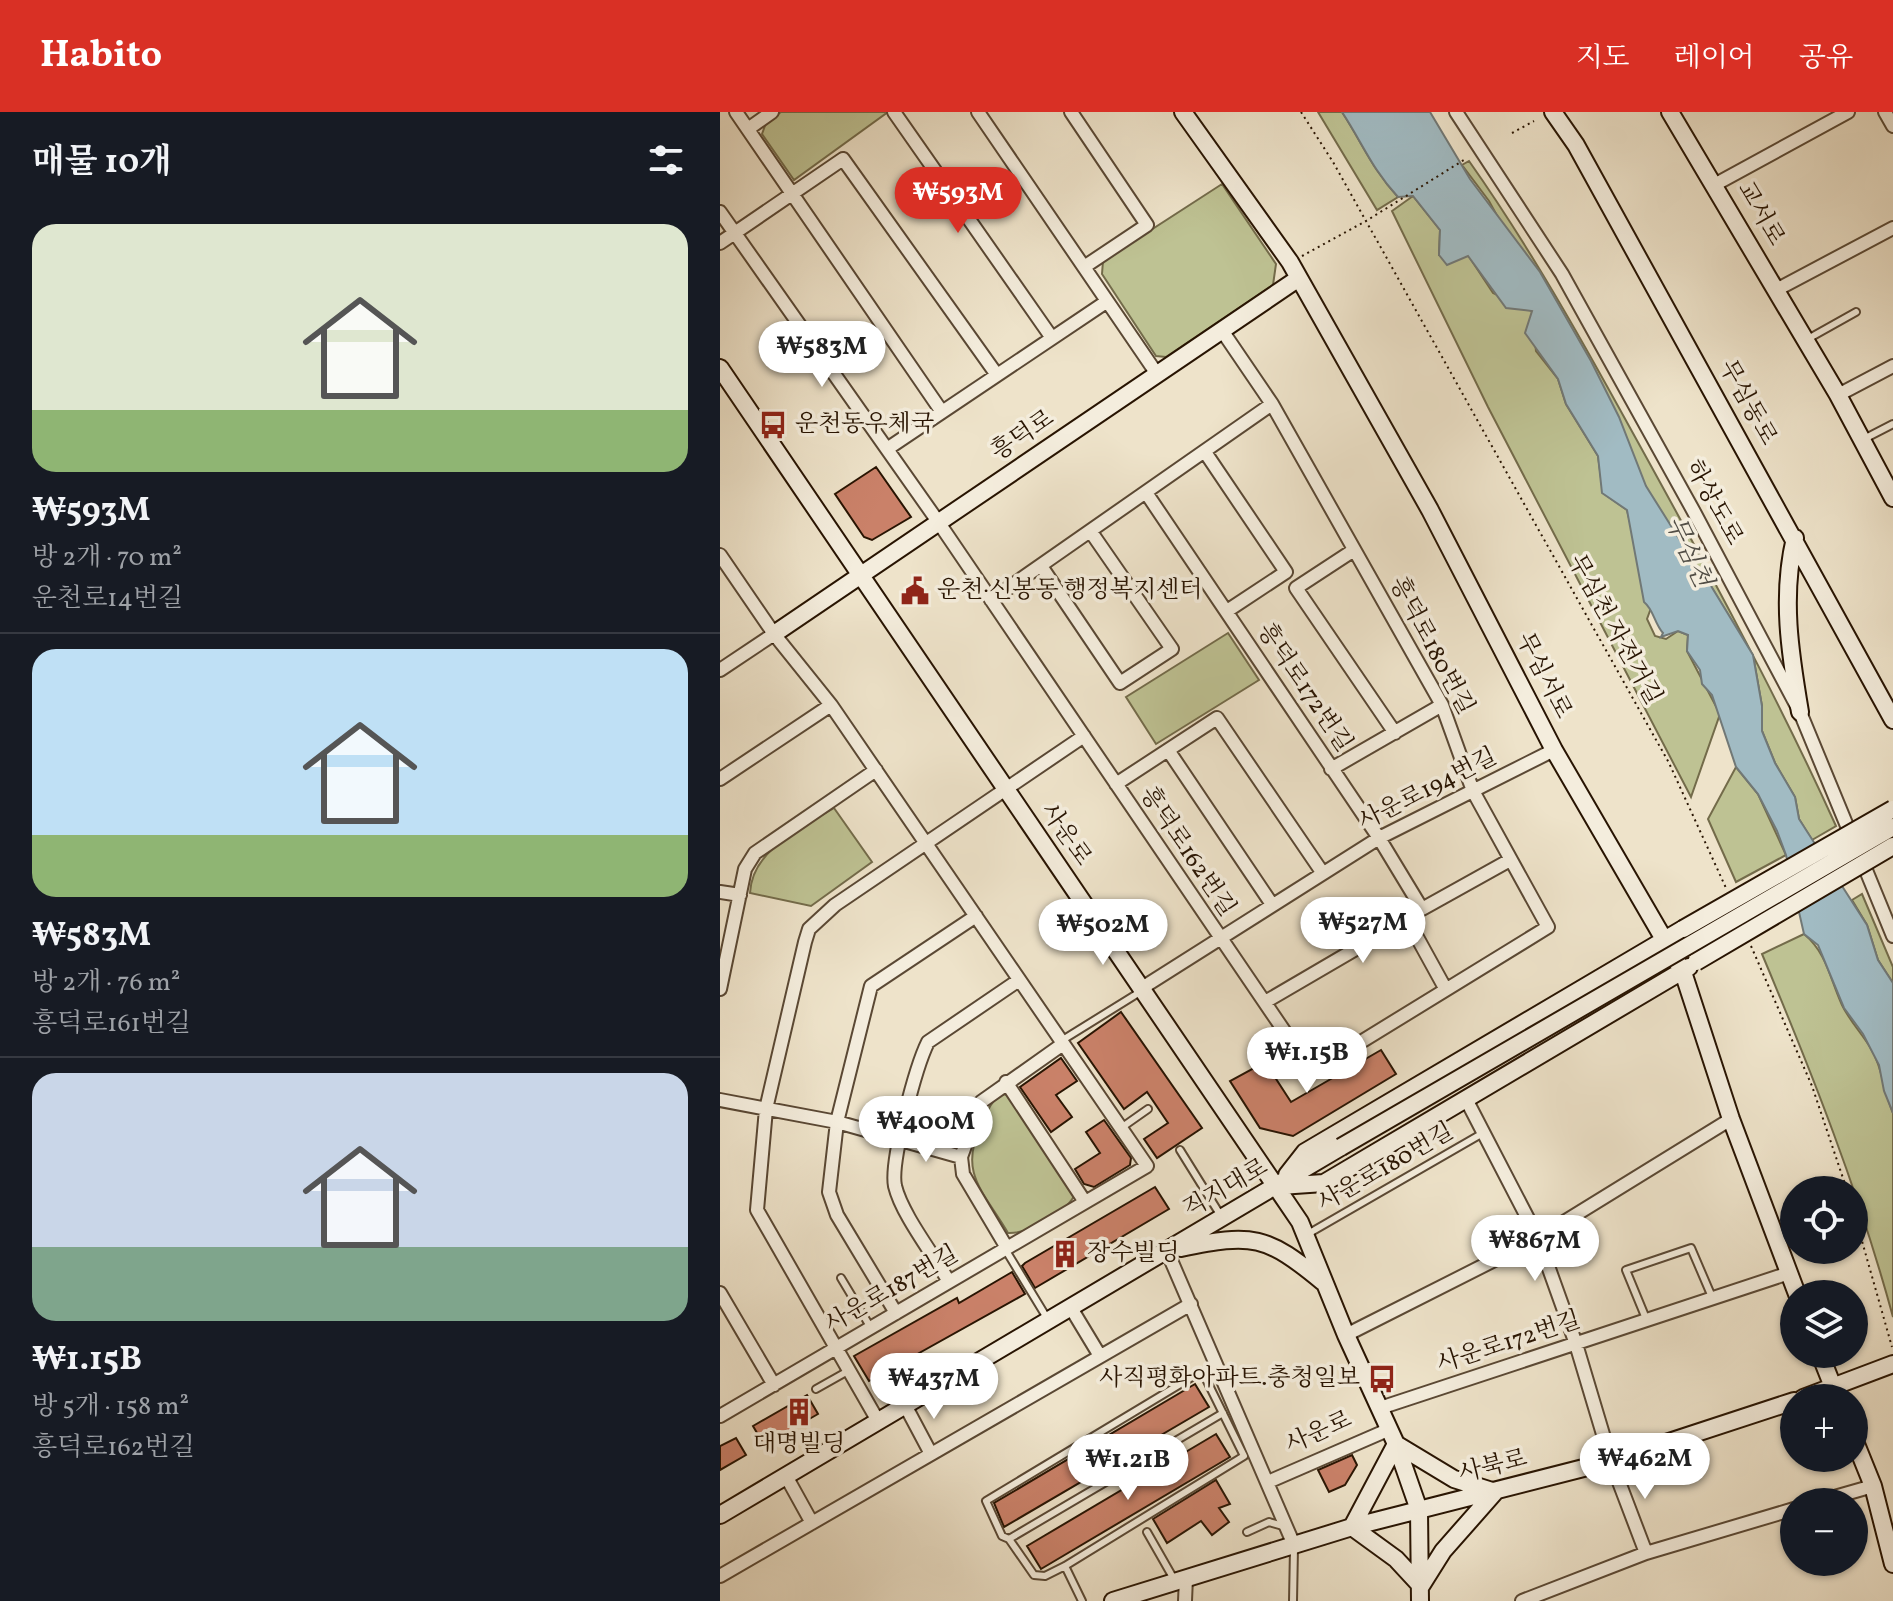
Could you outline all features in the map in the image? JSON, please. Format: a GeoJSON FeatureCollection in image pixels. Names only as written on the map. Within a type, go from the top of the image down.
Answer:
{"type":"FeatureCollection","features":[{"type":"Feature","properties":{"kind":"street"},"geometry":{"type":"LineString","coordinates":[[736,112],[942,412]]}},
{"type":"Feature","properties":{"kind":"street"},"geometry":{"type":"LineString","coordinates":[[748,129],[772,112]]}},
{"type":"Feature","properties":{"kind":"street"},"geometry":{"type":"LineString","coordinates":[[894,112],[1052,338]]}},
{"type":"Feature","properties":{"kind":"street"},"geometry":{"type":"LineString","coordinates":[[978,112],[1157,374]]}},
{"type":"Feature","properties":{"kind":"street"},"geometry":{"type":"LineString","coordinates":[[1071,112],[1147,225],[1084,267]]}},
{"type":"Feature","properties":{"kind":"street","name":"무심서로"},"geometry":{"type":"LineString","coordinates":[[1183,112],[1290,262],[1430,510],[1554,750],[1662,939],[1690,967],[1731,1119],[1792,1280]]}},
{"type":"Feature","properties":{"kind":"street","name":"하상도로"},"geometry":{"type":"LineString","coordinates":[[1456,112],[1562,274],[1800,712],[1893,936]]}},
{"type":"Feature","properties":{"kind":"street","name":"무심동로"},"geometry":{"type":"LineString","coordinates":[[1553,112],[1576,145],[1893,720]]}},
{"type":"Feature","properties":{"kind":"street","name":"교서로"},"geometry":{"type":"LineString","coordinates":[[1670,112],[1716,184],[1838,395],[1893,498]]}},
{"type":"Feature","properties":{"kind":"street"},"geometry":{"type":"LineString","coordinates":[[1716,184],[1848,112]]}},
{"type":"Feature","properties":{"kind":"street"},"geometry":{"type":"LineString","coordinates":[[1885,112],[1893,126]]}},
{"type":"Feature","properties":{"kind":"street"},"geometry":{"type":"LineString","coordinates":[[720,243],[843,159],[997,375]]}},
{"type":"Feature","properties":{"kind":"street","name":"흥덕로162번길"},"geometry":{"type":"LineString","coordinates":[[720,212],[939,523],[1218,938],[1312,1072],[1445,988]]}},
{"type":"Feature","properties":{"kind":"street"},"geometry":{"type":"LineString","coordinates":[[1776,290],[1893,228]]}},
{"type":"Feature","properties":{"kind":"street","name":"흥덕로"},"geometry":{"type":"LineString","coordinates":[[720,670],[1299,278]]}},
{"type":"Feature","properties":{"kind":"street"},"geometry":{"type":"LineString","coordinates":[[887,449],[1106,302]]}},
{"type":"Feature","properties":{"kind":"street","name":"흥덕로180번길"},"geometry":{"type":"LineString","coordinates":[[1223,332],[1272,404],[1442,705],[1473,791],[1548,927],[1445,988]]}},
{"type":"Feature","properties":{"kind":"street"},"geometry":{"type":"LineString","coordinates":[[1838,395],[1893,366]]}},
{"type":"Feature","properties":{"kind":"street","name":"사운로"},"geometry":{"type":"LineString","coordinates":[[720,368],[1278,1186],[1306,1235],[1346,1335],[1393,1436],[1419,1510],[1420,1594]]}},
{"type":"Feature","properties":{"kind":"street"},"geometry":{"type":"LineString","coordinates":[[991,600],[1272,404]]}},
{"type":"Feature","properties":{"kind":"street"},"geometry":{"type":"LineString","coordinates":[[1205,452],[1286,572],[1227,611]]}},
{"type":"Feature","properties":{"kind":"street","name":"흥덕로172번길"},"geometry":{"type":"LineString","coordinates":[[1147,494],[1379,838],[1422,909],[1510,860]]}},
{"type":"Feature","properties":{"kind":"street"},"geometry":{"type":"LineString","coordinates":[[1041,566],[1120,683],[1172,649],[1091,532]]}},
{"type":"Feature","properties":{"kind":"street"},"geometry":{"type":"LineString","coordinates":[[1795,538],[1788,569],[1787,594],[1790,649],[1800,712]]}},
{"type":"Feature","properties":{"kind":"street"},"geometry":{"type":"LineString","coordinates":[[1354,550],[1296,588],[1395,733]]}},
{"type":"Feature","properties":{"kind":"street"},"geometry":{"type":"LineString","coordinates":[[720,557],[774,634],[831,705],[720,779]]}},
{"type":"Feature","properties":{"kind":"street","name":"사운로187번길"},"geometry":{"type":"LineString","coordinates":[[720,1416],[1147,1166],[831,705]]}},
{"type":"Feature","properties":{"kind":"street"},"geometry":{"type":"LineString","coordinates":[[1331,769],[1442,705]]}},
{"type":"Feature","properties":{"kind":"street"},"geometry":{"type":"LineString","coordinates":[[1116,784],[1217,718],[1322,872]]}},
{"type":"Feature","properties":{"kind":"street"},"geometry":{"type":"LineString","coordinates":[[878,1421],[757,1210],[766,1109],[809,929],[835,905],[1084,736]]}},
{"type":"Feature","properties":{"kind":"street"},"geometry":{"type":"LineString","coordinates":[[1168,750],[1271,903]]}},
{"type":"Feature","properties":{"kind":"street","name":"사운로194번길"},"geometry":{"type":"LineString","coordinates":[[1143,989],[1271,903],[1379,838],[1554,750]]}},
{"type":"Feature","properties":{"kind":"street"},"geometry":{"type":"LineString","coordinates":[[720,989],[745,869],[755,853],[876,770]]}},
{"type":"Feature","properties":{"kind":"street"},"geometry":{"type":"LineString","coordinates":[[1278,1186],[1305,1152],[1662,939],[1893,809]]}},
{"type":"Feature","properties":{"kind":"street","name":"직지대로"},"geometry":{"type":"LineString","coordinates":[[720,1515],[1341,1147],[1893,827]]}},
{"type":"Feature","properties":{"kind":"street"},"geometry":{"type":"LineString","coordinates":[[1278,1186],[1324,1183],[1893,846]]}},
{"type":"Feature","properties":{"kind":"street"},"geometry":{"type":"LineString","coordinates":[[720,892],[740,895]]}},
{"type":"Feature","properties":{"kind":"street"},"geometry":{"type":"LineString","coordinates":[[896,1313],[831,1201],[837,1122],[871,986],[976,916]]}},
{"type":"Feature","properties":{"kind":"street"},"geometry":{"type":"LineString","coordinates":[[1265,1002],[1407,919],[1445,988]]}},
{"type":"Feature","properties":{"kind":"street"},"geometry":{"type":"LineString","coordinates":[[949,1282],[894,1184],[901,1137],[928,1042],[1019,980]]}},
{"type":"Feature","properties":{"kind":"street"},"geometry":{"type":"LineString","coordinates":[[1006,1249],[963,1174],[961,1157],[981,1102],[1062,1042]]}},
{"type":"Feature","properties":{"kind":"street"},"geometry":{"type":"LineString","coordinates":[[1006,1082],[1085,1202]]}},
{"type":"Feature","properties":{"kind":"street"},"geometry":{"type":"LineString","coordinates":[[720,1100],[901,1137],[961,1157]]}},
{"type":"Feature","properties":{"kind":"street"},"geometry":{"type":"LineString","coordinates":[[1467,1101],[1538,1238],[1576,1344],[1611,1461],[1646,1553]]}},
{"type":"Feature","properties":{"kind":"street"},"geometry":{"type":"LineString","coordinates":[[1346,1335],[1538,1238],[1731,1119]]}},
{"type":"Feature","properties":{"kind":"street"},"geometry":{"type":"LineString","coordinates":[[1294,1545],[1167,1251],[1237,1238],[1255,1239],[1286,1253],[1328,1286]]}},
{"type":"Feature","properties":{"kind":"street","name":"사운로172번길"},"geometry":{"type":"LineString","coordinates":[[1380,1408],[1789,1273]]}},
{"type":"Feature","properties":{"kind":"street"},"geometry":{"type":"LineString","coordinates":[[720,1293],[774,1385]]}},
{"type":"Feature","properties":{"kind":"street"},"geometry":{"type":"LineString","coordinates":[[720,1576],[1191,1304]]}},
{"type":"Feature","properties":{"kind":"street"},"geometry":{"type":"LineString","coordinates":[[1071,1308],[1100,1356]]}},
{"type":"Feature","properties":{"kind":"street"},"geometry":{"type":"LineString","coordinates":[[1850,1384],[1893,1364]]}},
{"type":"Feature","properties":{"kind":"street"},"geometry":{"type":"LineString","coordinates":[[905,1405],[931,1454]]}},
{"type":"Feature","properties":{"kind":"street","name":"사북로"},"geometry":{"type":"LineString","coordinates":[[1113,1601],[1352,1527],[1611,1461],[1780,1406]]}},
{"type":"Feature","properties":{"kind":"street"},"geometry":{"type":"LineString","coordinates":[[1393,1436],[1454,1479],[1495,1492],[1443,1551],[1420,1594],[1396,1559],[1352,1527],[1393,1436]]}},
{"type":"Feature","properties":{"kind":"street","name":"사운로"},"geometry":{"type":"LineString","coordinates":[[1268,1482],[1393,1436]]}},
{"type":"Feature","properties":{"kind":"street"},"geometry":{"type":"LineString","coordinates":[[1867,1472],[1893,1564]]}},
{"type":"Feature","properties":{"kind":"street"},"geometry":{"type":"LineString","coordinates":[[786,1476],[812,1523]]}},
{"type":"Feature","properties":{"kind":"street"},"geometry":{"type":"LineString","coordinates":[[1866,1488],[1873,1486]]}},
{"type":"Feature","properties":{"kind":"street"},"geometry":{"type":"LineString","coordinates":[[1522,1601],[1646,1553],[1780,1513]]}},
{"type":"Feature","properties":{"kind":"street"},"geometry":{"type":"LineString","coordinates":[[1181,1580],[1185,1601]]}},
{"type":"Feature","properties":{"kind":"lane"},"geometry":{"type":"LineString","coordinates":[[1806,340],[1856,312]]}},
{"type":"Feature","properties":{"kind":"lane"},"geometry":{"type":"LineString","coordinates":[[1862,440],[1893,424]]}},
{"type":"Feature","properties":{"kind":"lane"},"geometry":{"type":"LineString","coordinates":[[1062,1042],[1143,989]]}},
{"type":"Feature","properties":{"kind":"lane"},"geometry":{"type":"LineString","coordinates":[[1121,1128],[1148,1109]]}},
{"type":"Feature","properties":{"kind":"lane","name":"사운로180번길"},"geometry":{"type":"LineString","coordinates":[[1306,1235],[1483,1133]]}},
{"type":"Feature","properties":{"kind":"lane"},"geometry":{"type":"LineString","coordinates":[[1180,1150],[1222,1219]]}},
{"type":"Feature","properties":{"kind":"lane"},"geometry":{"type":"LineString","coordinates":[[1647,1321],[1626,1270],[1678,1252],[1691,1248],[1713,1299]]}},
{"type":"Feature","properties":{"kind":"lane"},"geometry":{"type":"LineString","coordinates":[[1006,1249],[1049,1321]]}},
{"type":"Feature","properties":{"kind":"lane"},"geometry":{"type":"LineString","coordinates":[[841,1278],[871,1328]]}},
{"type":"Feature","properties":{"kind":"lane"},"geometry":{"type":"LineString","coordinates":[[816,1389],[848,1371]]}},
{"type":"Feature","properties":{"kind":"lane"},"geometry":{"type":"LineString","coordinates":[[1202,1371],[1223,1413],[1244,1456],[1065,1566],[1045,1576],[1034,1575],[1009,1539],[1002,1536],[986,1501],[1202,1371]]}},
{"type":"Feature","properties":{"kind":"lane"},"geometry":{"type":"LineString","coordinates":[[1009,1539],[1223,1413]]}},
{"type":"Feature","properties":{"kind":"lane"},"geometry":{"type":"LineString","coordinates":[[1247,1532],[1269,1522],[1287,1527]]}},
{"type":"Feature","properties":{"kind":"lane"},"geometry":{"type":"LineString","coordinates":[[1147,1532],[1181,1580]]}},
{"type":"Feature","properties":{"kind":"lane"},"geometry":{"type":"LineString","coordinates":[[1293,1601],[1294,1545]]}},
{"type":"Feature","properties":{"kind":"lane"},"geometry":{"type":"LineString","coordinates":[[1065,1566],[1082,1601]]}},
{"type":"Feature","properties":{"kind":"path","name":"무심천 자전거길"},"geometry":{"type":"LineString","coordinates":[[1301,112],[1366,221],[1669,763],[1730,897]]}},
{"type":"Feature","properties":{"kind":"path"},"geometry":{"type":"LineString","coordinates":[[1512,133],[1534,121]]}},
{"type":"Feature","properties":{"kind":"path"},"geometry":{"type":"LineString","coordinates":[[1290,262],[1366,221],[1467,158]]}},
{"type":"Feature","properties":{"kind":"path"},"geometry":{"type":"LineString","coordinates":[[1748,939],[1812,1086],[1842,1176]]}},
{"type":"Feature","properties":{"kind":"path"},"geometry":{"type":"LineString","coordinates":[[1868,1263],[1893,1352]]}},
{"type":"Feature","properties":{"kind":"green space"},"geometry":{"type":"Polygon","coordinates":[[[781,112],[888,112],[794,180],[762,134],[766,123],[781,112]]]}},
{"type":"Feature","properties":{"kind":"green space"},"geometry":{"type":"Polygon","coordinates":[[[1318,112],[1342,112],[1374,166],[1398,197],[1377,210],[1318,112]]]}},
{"type":"Feature","properties":{"kind":"green space"},"geometry":{"type":"Polygon","coordinates":[[[1469,161],[1533,258],[1572,325],[1751,651],[1705,577],[1685,559],[1682,545],[1653,500],[1489,201],[1462,165],[1469,161]]]}},
{"type":"Feature","properties":{"kind":"green space"},"geometry":{"type":"Polygon","coordinates":[[[1222,184],[1276,264],[1273,285],[1166,357],[1156,356],[1102,274],[1103,261],[1222,184]]]}},
{"type":"Feature","properties":{"kind":"green space"},"geometry":{"type":"Polygon","coordinates":[[[1413,196],[1440,230],[1439,255],[1468,255],[1493,293],[1532,311],[1536,351],[1558,379],[1566,404],[1598,456],[1603,493],[1627,510],[1651,608],[1647,619],[1655,636],[1666,639],[1678,631],[1688,635],[1687,651],[1720,714],[1691,797],[1488,407],[1392,211],[1413,196]]]}},
{"type":"Feature","properties":{"kind":"green space"},"geometry":{"type":"Polygon","coordinates":[[[1228,633],[1259,680],[1156,744],[1126,697],[1228,633]]]}},
{"type":"Feature","properties":{"kind":"green space"},"geometry":{"type":"Polygon","coordinates":[[[1753,656],[1836,826],[1812,840],[1799,819],[1795,797],[1775,763],[1762,731],[1762,706],[1753,656]]]}},
{"type":"Feature","properties":{"kind":"green space"},"geometry":{"type":"Polygon","coordinates":[[[1736,767],[1758,794],[1786,855],[1736,882],[1708,819],[1736,767]]]}},
{"type":"Feature","properties":{"kind":"green space"},"geometry":{"type":"Polygon","coordinates":[[[834,808],[872,862],[811,906],[750,893],[759,864],[769,852],[793,832],[834,808]]]}},
{"type":"Feature","properties":{"kind":"green space"},"geometry":{"type":"Polygon","coordinates":[[[1862,894],[1893,967],[1893,983],[1878,960],[1867,925],[1852,900],[1862,894]]]}},
{"type":"Feature","properties":{"kind":"green space"},"geometry":{"type":"Polygon","coordinates":[[[1804,934],[1812,941],[1823,958],[1842,1005],[1875,1056],[1893,1113],[1893,1317],[1868,1234],[1868,1176],[1849,1176],[1762,954],[1804,934]]]}},
{"type":"Feature","properties":{"kind":"green space"},"geometry":{"type":"Polygon","coordinates":[[[1000,1094],[1011,1095],[1076,1192],[1057,1214],[1037,1226],[1008,1233],[977,1182],[972,1157],[989,1109],[1000,1094]]]}},
{"type":"Feature","properties":{"kind":"water"},"geometry":{"type":"Polygon","coordinates":[[[1342,112],[1430,112],[1470,179],[1540,272],[1591,361],[1619,417],[1646,486],[1683,545],[1685,559],[1705,576],[1753,655],[1762,706],[1762,731],[1775,763],[1795,797],[1799,819],[1867,925],[1878,960],[1893,983],[1893,1113],[1884,1091],[1879,1065],[1863,1034],[1844,1008],[1818,945],[1804,934],[1786,855],[1777,831],[1758,794],[1736,767],[1712,695],[1702,684],[1700,670],[1687,651],[1688,635],[1678,631],[1661,637],[1663,633],[1644,602],[1627,510],[1602,493],[1598,456],[1566,404],[1558,379],[1525,333],[1532,311],[1506,308],[1468,256],[1447,265],[1439,255],[1440,230],[1413,196],[1398,197],[1389,187],[1342,112]]]}},
{"type":"Feature","properties":{"kind":"building"},"geometry":{"type":"Polygon","coordinates":[[[876,467],[911,517],[872,540],[864,537],[835,494],[876,467]]]}},
{"type":"Feature","properties":{"kind":"building"},"geometry":{"type":"Polygon","coordinates":[[[1121,1012],[1202,1128],[1157,1158],[1144,1139],[1168,1123],[1147,1092],[1124,1109],[1078,1043],[1121,1012]]]}},
{"type":"Feature","properties":{"kind":"building"},"geometry":{"type":"Polygon","coordinates":[[[1381,1050],[1396,1074],[1293,1136],[1260,1128],[1230,1081],[1265,1062],[1291,1102],[1381,1050]]]}},
{"type":"Feature","properties":{"kind":"building"},"geometry":{"type":"Polygon","coordinates":[[[1061,1058],[1077,1081],[1056,1095],[1072,1117],[1051,1132],[1020,1087],[1061,1058]]]}},
{"type":"Feature","properties":{"kind":"building"},"geometry":{"type":"Polygon","coordinates":[[[1104,1120],[1131,1158],[1130,1165],[1094,1187],[1084,1184],[1075,1169],[1100,1153],[1086,1132],[1104,1120]]]}},
{"type":"Feature","properties":{"kind":"building"},"geometry":{"type":"Polygon","coordinates":[[[1155,1187],[1169,1209],[1035,1288],[1022,1266],[1025,1263],[1155,1187]]]}},
{"type":"Feature","properties":{"kind":"building"},"geometry":{"type":"Polygon","coordinates":[[[1012,1272],[1025,1294],[869,1381],[854,1356],[957,1298],[959,1303],[1012,1272]]]}},
{"type":"Feature","properties":{"kind":"building"},"geometry":{"type":"Polygon","coordinates":[[[1195,1384],[1209,1407],[1004,1527],[994,1503],[1195,1384]]]}},
{"type":"Feature","properties":{"kind":"building"},"geometry":{"type":"Polygon","coordinates":[[[807,1395],[818,1414],[764,1445],[753,1426],[807,1395]]]}},
{"type":"Feature","properties":{"kind":"building"},"geometry":{"type":"Polygon","coordinates":[[[1216,1434],[1230,1457],[1041,1569],[1027,1546],[1216,1434]]]}},
{"type":"Feature","properties":{"kind":"building"},"geometry":{"type":"Polygon","coordinates":[[[736,1438],[746,1455],[720,1470],[720,1446],[736,1438]]]}},
{"type":"Feature","properties":{"kind":"building"},"geometry":{"type":"Polygon","coordinates":[[[1352,1455],[1357,1465],[1345,1485],[1329,1492],[1318,1470],[1352,1455]]]}},
{"type":"Feature","properties":{"kind":"building"},"geometry":{"type":"Polygon","coordinates":[[[1216,1480],[1230,1504],[1219,1508],[1229,1522],[1212,1535],[1201,1521],[1167,1543],[1153,1519],[1216,1480]]]}},
{"type":"Feature","properties":{"kind":"place","name":"운천동우체국"},"geometry":{"type":"Point","coordinates":[773,425]}},
{"type":"Feature","properties":{"kind":"place","name":"운천·신봉동 행정복지센터"},"geometry":{"type":"Point","coordinates":[915,591]}},
{"type":"Feature","properties":{"kind":"place","name":"장수빌딩"},"geometry":{"type":"Point","coordinates":[1065,1254]}},
{"type":"Feature","properties":{"kind":"place","name":"사직평화아파트.충청일보"},"geometry":{"type":"Point","coordinates":[1382,1379]}},
{"type":"Feature","properties":{"kind":"place","name":"대명빌딩"},"geometry":{"type":"Point","coordinates":[799,1412]}},
{"type":"Feature","properties":{"kind":"water label","name":"무심천"},"geometry":{"type":"Point","coordinates":[1688,552]}}]}
